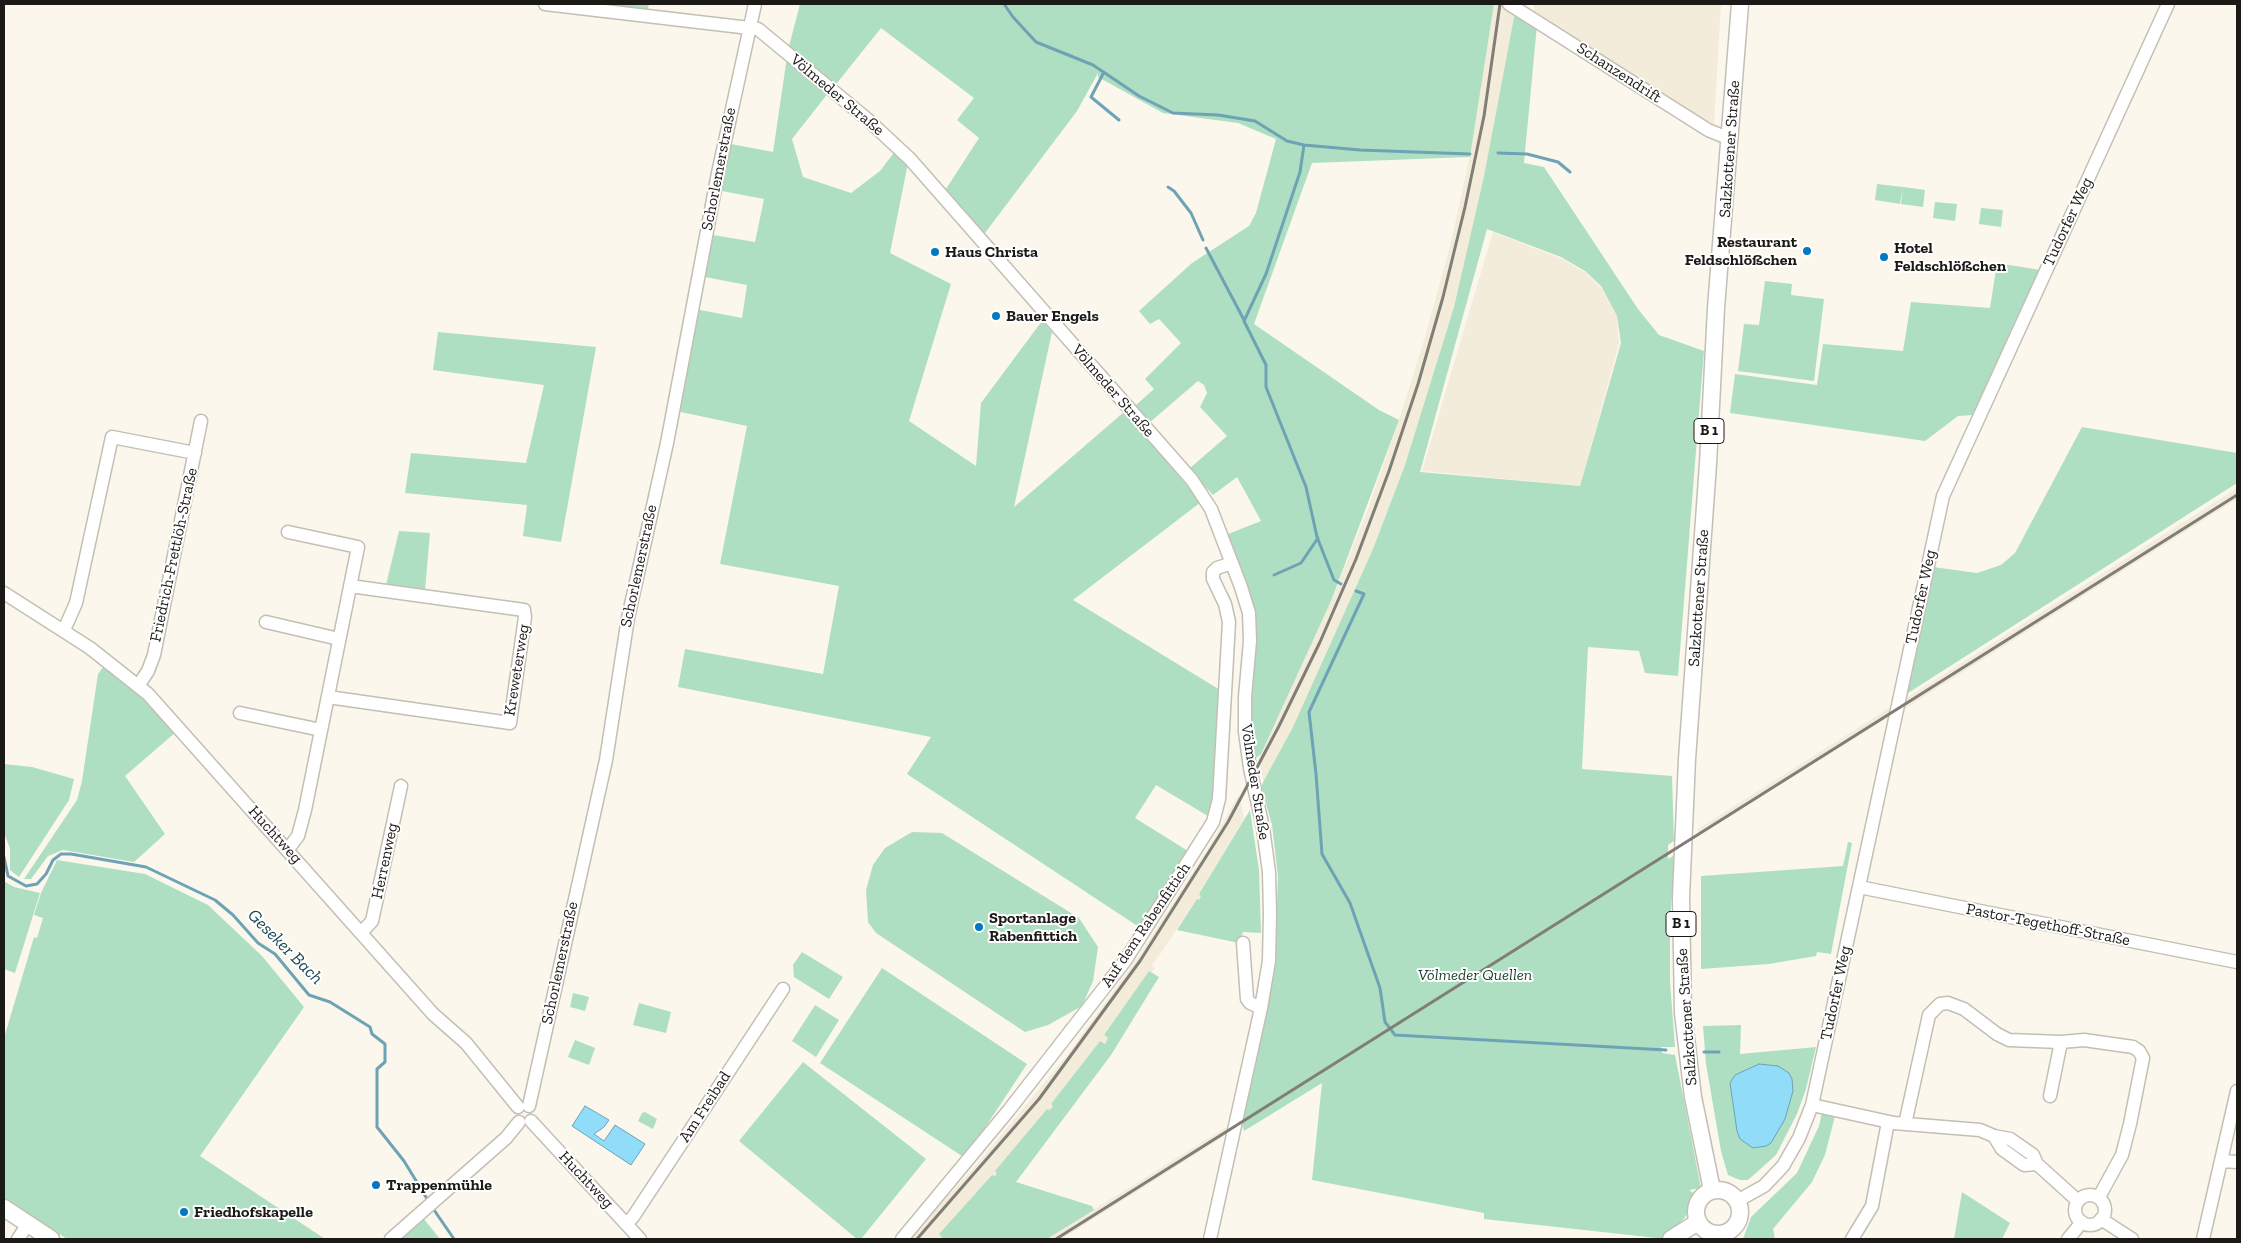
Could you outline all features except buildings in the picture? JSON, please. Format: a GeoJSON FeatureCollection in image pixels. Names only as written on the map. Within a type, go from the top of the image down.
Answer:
{"type":"FeatureCollection","features":[{"type":"Feature","properties":{"kind":"main road","name":"Salzkottener Straße"},"geometry":{"type":"LineString","coordinates":[[1712,1190],[1693,1097],[1684,1022],[1681,976],[1681,897],[1687,759],[1740,4]]}},
{"type":"Feature","properties":{"kind":"main road"},"geometry":{"type":"LineString","coordinates":[[1712,1190],[1724,1190],[1737,1201],[1738,1218],[1727,1236],[1707,1230],[1698,1222],[1696,1216],[1698,1202],[1705,1193],[1712,1190]]}},
{"type":"Feature","properties":{"kind":"main road"},"geometry":{"type":"LineString","coordinates":[[4,1208],[51,1239]]}},
{"type":"Feature","properties":{"kind":"main road"},"geometry":{"type":"LineString","coordinates":[[1671,1239],[1698,1222]]}},
{"type":"Feature","properties":{"kind":"street","name":"Völmeder Straße"},"geometry":{"type":"LineString","coordinates":[[545,4],[758,29],[867,119],[910,159],[1192,480],[1211,508],[1249,613],[1250,641],[1245,697],[1245,732],[1269,872],[1269,961],[1261,1008],[1210,1239]]}},
{"type":"Feature","properties":{"kind":"street","name":"Schorlemerstraße"},"geometry":{"type":"LineString","coordinates":[[524,1107],[606,760],[628,618],[667,443],[734,93],[755,4]]}},
{"type":"Feature","properties":{"kind":"street","name":"Schanzendrift"},"geometry":{"type":"LineString","coordinates":[[1509,4],[1527,9],[1708,130],[1730,139]]}},
{"type":"Feature","properties":{"kind":"street","name":"Tudorfer Weg"},"geometry":{"type":"LineString","coordinates":[[1737,1201],[1764,1186],[1783,1166],[1799,1138],[1812,1105],[1943,496],[2168,4]]}},
{"type":"Feature","properties":{"kind":"street","name":"Friedrich-Frettlöh-Straße"},"geometry":{"type":"LineString","coordinates":[[138,686],[148,671],[154,655],[201,421]]}},
{"type":"Feature","properties":{"kind":"street"},"geometry":{"type":"LineString","coordinates":[[64,630],[76,603],[112,437],[195,453]]}},
{"type":"Feature","properties":{"kind":"street"},"geometry":{"type":"LineString","coordinates":[[288,532],[358,547],[298,836],[288,850]]}},
{"type":"Feature","properties":{"kind":"street","name":"Auf dem Rabenfittich"},"geometry":{"type":"LineString","coordinates":[[902,1239],[1008,1110],[1125,961],[1214,822],[1220,799],[1229,622],[1225,604],[1212,579],[1213,572],[1217,568],[1232,563]]}},
{"type":"Feature","properties":{"kind":"street","name":"Kreweterweg"},"geometry":{"type":"LineString","coordinates":[[328,697],[510,723],[525,617],[524,610],[350,586]]}},
{"type":"Feature","properties":{"kind":"street","name":"Huchtweg"},"geometry":{"type":"LineString","coordinates":[[4,594],[64,630],[138,686],[188,738],[433,1014],[466,1043],[524,1107]]}},
{"type":"Feature","properties":{"kind":"street"},"geometry":{"type":"LineString","coordinates":[[266,622],[339,639]]}},
{"type":"Feature","properties":{"kind":"street"},"geometry":{"type":"LineString","coordinates":[[240,713],[321,730]]}},
{"type":"Feature","properties":{"kind":"street","name":"Herrenweg"},"geometry":{"type":"LineString","coordinates":[[361,933],[372,920],[401,786]]}},
{"type":"Feature","properties":{"kind":"street","name":"Pastor-Tegethoff-Straße"},"geometry":{"type":"LineString","coordinates":[[1859,887],[2237,962]]}},
{"type":"Feature","properties":{"kind":"street"},"geometry":{"type":"LineString","coordinates":[[1243,943],[1247,999],[1250,1003],[1261,1008]]}},
{"type":"Feature","properties":{"kind":"street","name":"Am Freibad"},"geometry":{"type":"LineString","coordinates":[[626,1224],[633,1217],[783,989]]}},
{"type":"Feature","properties":{"kind":"street"},"geometry":{"type":"LineString","coordinates":[[1905,1124],[1929,1015],[1940,1004],[1948,1003],[1964,1009],[1997,1034],[2009,1040],[2061,1042],[2084,1040],[2125,1045],[2139,1051],[2143,1058],[2122,1155],[2099,1197]]}},
{"type":"Feature","properties":{"kind":"street"},"geometry":{"type":"LineString","coordinates":[[2050,1096],[2061,1042]]}},
{"type":"Feature","properties":{"kind":"street"},"geometry":{"type":"LineString","coordinates":[[2204,1239],[2237,1092]]}},
{"type":"Feature","properties":{"kind":"street"},"geometry":{"type":"LineString","coordinates":[[1812,1105],[1888,1122],[1980,1130],[1994,1136],[2010,1139],[2033,1154],[2037,1164],[2078,1201]]}},
{"type":"Feature","properties":{"kind":"street"},"geometry":{"type":"LineString","coordinates":[[391,1239],[525,1121],[515,1115],[524,1107]]}},
{"type":"Feature","properties":{"kind":"street","name":"Huchtweg"},"geometry":{"type":"LineString","coordinates":[[525,1121],[640,1239]]}},
{"type":"Feature","properties":{"kind":"street"},"geometry":{"type":"LineString","coordinates":[[1852,1239],[1872,1206],[1888,1122]]}},
{"type":"Feature","properties":{"kind":"street"},"geometry":{"type":"LineString","coordinates":[[2222,1161],[2237,1162]]}},
{"type":"Feature","properties":{"kind":"street"},"geometry":{"type":"LineString","coordinates":[[2093,1195],[2099,1197],[2105,1212],[2101,1220],[2089,1225],[2082,1222],[2075,1211],[2078,1201],[2083,1197],[2093,1195]]}},
{"type":"Feature","properties":{"kind":"street"},"geometry":{"type":"LineString","coordinates":[[2101,1220],[2132,1239]]}},
{"type":"Feature","properties":{"kind":"street"},"geometry":{"type":"LineString","coordinates":[[2068,1239],[2082,1222]]}},
{"type":"Feature","properties":{"kind":"street"},"geometry":{"type":"LineString","coordinates":[[18,1239],[28,1224]]}},
{"type":"Feature","properties":{"kind":"shaded area"},"geometry":{"type":"Polygon","coordinates":[[[1494,4],[1500,4],[1515,12],[1484,176],[1454,307],[1405,465],[1373,549],[1293,727],[1264,782],[1258,759],[1331,601],[1368,509],[1425,337],[1451,242],[1471,151],[1494,4]]]}},
{"type":"Feature","properties":{"kind":"shaded area"},"geometry":{"type":"Polygon","coordinates":[[[1534,4],[1721,4],[1714,124],[1703,121],[1534,11],[1534,4]]]}},
{"type":"Feature","properties":{"kind":"shaded area"},"geometry":{"type":"Polygon","coordinates":[[[1493,232],[1562,259],[1586,273],[1601,288],[1617,317],[1619,344],[1580,486],[1422,471],[1493,232]]]}},
{"type":"Feature","properties":{"kind":"shaded area"},"geometry":{"type":"Polygon","coordinates":[[[2237,488],[2237,499],[1898,713],[1900,702],[2237,488]]]}},
{"type":"Feature","properties":{"kind":"shaded area"},"geometry":{"type":"Polygon","coordinates":[[[1894,705],[1892,715],[1698,836],[1698,829],[1894,705]]]}},
{"type":"Feature","properties":{"kind":"shaded area"},"geometry":{"type":"Polygon","coordinates":[[[1239,794],[1244,819],[1199,894],[1202,896],[1199,900],[1197,899],[1152,966],[1155,968],[1152,972],[1149,971],[1104,1035],[1109,1038],[1104,1044],[1100,1041],[1051,1104],[1053,1106],[1050,1110],[1047,1109],[996,1171],[998,1173],[994,1176],[992,1175],[939,1234],[943,1239],[909,1239],[978,1163],[1065,1058],[1137,959],[1211,844],[1239,794]]]}},
{"type":"Feature","properties":{"kind":"shaded area"},"geometry":{"type":"Polygon","coordinates":[[[1226,1127],[1226,1135],[1062,1239],[1047,1239],[1226,1127]]]}},
{"type":"Feature","properties":{"kind":"green space"},"geometry":{"type":"Polygon","coordinates":[[[585,4],[649,4],[647,12],[585,4]]]}},
{"type":"Feature","properties":{"kind":"green space"},"geometry":{"type":"Polygon","coordinates":[[[800,4],[1494,4],[1470,157],[1312,163],[1254,324],[1379,410],[1399,420],[1331,601],[1261,754],[1256,758],[1251,727],[1250,694],[1256,623],[1251,600],[1228,534],[1261,521],[1237,477],[1213,495],[1189,469],[1227,436],[1200,407],[1207,393],[1204,385],[1198,381],[1149,423],[1135,406],[1154,389],[1145,379],[1181,343],[1159,319],[1150,324],[1139,311],[1192,263],[1249,226],[1256,213],[1276,139],[1238,123],[1163,113],[1098,77],[1098,73],[1077,111],[982,237],[944,192],[979,138],[957,120],[974,98],[881,28],[833,88],[788,50],[800,4]]]}},
{"type":"Feature","properties":{"kind":"green space","name":"Völmeder Quellen"},"geometry":{"type":"Polygon","coordinates":[[[1515,12],[1537,25],[1524,163],[1544,167],[1638,309],[1659,335],[1704,351],[1678,676],[1645,673],[1639,651],[1588,647],[1582,769],[1672,776],[1674,841],[1668,845],[1668,859],[1675,855],[1670,919],[1670,982],[1675,1047],[1661,1047],[1662,1053],[1675,1055],[1701,1188],[1689,1190],[1699,1197],[1686,1216],[1666,1239],[1484,1219],[1484,1213],[1312,1180],[1322,1083],[1244,1131],[1242,1122],[1276,928],[1278,876],[1272,825],[1261,786],[1293,727],[1373,549],[1405,465],[1454,307],[1484,176],[1515,12]],[[1487,229],[1420,472],[1580,486],[1621,343],[1617,316],[1601,286],[1585,271],[1561,257],[1487,229]]]}},
{"type":"Feature","properties":{"kind":"green space"},"geometry":{"type":"Polygon","coordinates":[[[787,57],[829,92],[792,139],[803,177],[851,193],[880,171],[896,150],[908,163],[890,253],[951,284],[909,421],[976,466],[981,403],[1042,321],[1052,332],[1014,507],[1124,412],[1201,502],[1073,600],[1220,690],[1213,810],[1208,816],[1156,785],[1135,818],[1188,851],[1142,929],[907,774],[931,737],[678,687],[685,649],[823,674],[839,586],[720,564],[747,426],[676,411],[695,309],[742,318],[747,285],[705,277],[713,235],[755,242],[764,199],[722,191],[731,144],[773,152],[787,57]]]}},
{"type":"Feature","properties":{"kind":"green space"},"geometry":{"type":"Polygon","coordinates":[[[1877,184],[1903,187],[1900,204],[1875,200],[1877,184]]]}},
{"type":"Feature","properties":{"kind":"green space"},"geometry":{"type":"Polygon","coordinates":[[[1903,187],[1925,190],[1923,207],[1901,204],[1903,187]]]}},
{"type":"Feature","properties":{"kind":"green space"},"geometry":{"type":"Polygon","coordinates":[[[1935,202],[1957,204],[1955,221],[1933,218],[1935,202]]]}},
{"type":"Feature","properties":{"kind":"green space"},"geometry":{"type":"Polygon","coordinates":[[[1981,208],[2003,210],[2001,227],[1979,224],[1981,208]]]}},
{"type":"Feature","properties":{"kind":"green space"},"geometry":{"type":"Polygon","coordinates":[[[1997,263],[2040,270],[1973,415],[1958,416],[1925,441],[1730,413],[1735,374],[1817,385],[1823,344],[1903,351],[1911,302],[1990,308],[1997,263]]]}},
{"type":"Feature","properties":{"kind":"green space"},"geometry":{"type":"Polygon","coordinates":[[[1765,281],[1792,284],[1791,295],[1824,299],[1814,381],[1738,371],[1744,324],[1759,325],[1765,281]]]}},
{"type":"Feature","properties":{"kind":"green space"},"geometry":{"type":"Polygon","coordinates":[[[438,332],[596,347],[561,542],[523,536],[527,505],[405,493],[411,453],[526,463],[544,385],[433,370],[438,332]]]}},
{"type":"Feature","properties":{"kind":"green space"},"geometry":{"type":"Polygon","coordinates":[[[2082,427],[2237,453],[2237,483],[1908,693],[1909,677],[1933,567],[1977,573],[2001,565],[2015,553],[2082,427]]]}},
{"type":"Feature","properties":{"kind":"green space"},"geometry":{"type":"Polygon","coordinates":[[[399,531],[430,533],[425,590],[386,585],[399,531]]]}},
{"type":"Feature","properties":{"kind":"green space"},"geometry":{"type":"Polygon","coordinates":[[[104,666],[140,693],[176,732],[125,776],[165,834],[134,862],[63,850],[48,856],[31,879],[24,879],[77,800],[82,781],[98,674],[104,666]]]}},
{"type":"Feature","properties":{"kind":"green space"},"geometry":{"type":"Polygon","coordinates":[[[4,764],[32,767],[74,779],[69,800],[19,877],[10,870],[10,848],[4,833],[4,764]]]}},
{"type":"Feature","properties":{"kind":"green space"},"geometry":{"type":"Polygon","coordinates":[[[1250,810],[1259,870],[1261,933],[1243,932],[1239,943],[1177,930],[1197,899],[1199,900],[1201,896],[1199,894],[1250,810]]]}},
{"type":"Feature","properties":{"kind":"green space","name":"Sportanlage Rabenfittich"},"geometry":{"type":"Polygon","coordinates":[[[912,832],[942,833],[1079,918],[1098,947],[1093,981],[1082,1006],[1048,1025],[1025,1032],[876,933],[868,922],[866,890],[873,865],[885,848],[912,832]]]}},
{"type":"Feature","properties":{"kind":"green space"},"geometry":{"type":"Polygon","coordinates":[[[1848,842],[1852,843],[1831,954],[1817,952],[1816,956],[1769,964],[1701,969],[1701,876],[1843,866],[1848,842]]]}},
{"type":"Feature","properties":{"kind":"green space"},"geometry":{"type":"Polygon","coordinates":[[[57,860],[145,874],[208,905],[262,956],[304,1007],[200,1156],[325,1239],[67,1239],[4,1198],[4,1038],[34,937],[37,938],[43,918],[34,915],[41,893],[57,860]]]}},
{"type":"Feature","properties":{"kind":"green space"},"geometry":{"type":"Polygon","coordinates":[[[4,881],[14,887],[40,893],[15,973],[4,969],[4,881]]]}},
{"type":"Feature","properties":{"kind":"green space"},"geometry":{"type":"Polygon","coordinates":[[[802,952],[843,977],[829,999],[794,977],[793,965],[802,952]]]}},
{"type":"Feature","properties":{"kind":"green space"},"geometry":{"type":"Polygon","coordinates":[[[882,968],[1027,1064],[965,1158],[820,1063],[882,968]]]}},
{"type":"Feature","properties":{"kind":"green space"},"geometry":{"type":"Polygon","coordinates":[[[1149,971],[1159,977],[1111,1055],[1016,1182],[1092,1206],[1094,1210],[1047,1239],[943,1239],[939,1234],[992,1175],[995,1176],[997,1173],[995,1171],[1047,1109],[1050,1110],[1053,1106],[1051,1104],[1100,1041],[1105,1044],[1108,1038],[1104,1035],[1149,971]]]}},
{"type":"Feature","properties":{"kind":"green space"},"geometry":{"type":"Polygon","coordinates":[[[573,993],[589,997],[585,1011],[570,1007],[573,993]]]}},
{"type":"Feature","properties":{"kind":"green space"},"geometry":{"type":"Polygon","coordinates":[[[639,1003],[671,1012],[666,1033],[633,1025],[639,1003]]]}},
{"type":"Feature","properties":{"kind":"green space"},"geometry":{"type":"Polygon","coordinates":[[[815,1005],[839,1020],[816,1057],[792,1041],[815,1005]]]}},
{"type":"Feature","properties":{"kind":"green space"},"geometry":{"type":"Polygon","coordinates":[[[1741,1025],[1740,1054],[1816,1047],[1806,1089],[1797,1114],[1776,1155],[1748,1180],[1740,1180],[1728,1175],[1721,1151],[1706,1064],[1703,1026],[1741,1025]]]}},
{"type":"Feature","properties":{"kind":"green space"},"geometry":{"type":"Polygon","coordinates":[[[575,1040],[595,1048],[589,1065],[568,1057],[575,1040]]]}},
{"type":"Feature","properties":{"kind":"green space"},"geometry":{"type":"Polygon","coordinates":[[[803,1062],[926,1159],[861,1239],[857,1239],[739,1141],[803,1062]]]}},
{"type":"Feature","properties":{"kind":"green space"},"geometry":{"type":"Polygon","coordinates":[[[645,1112],[657,1119],[653,1129],[638,1121],[642,1113],[645,1112]]]}},
{"type":"Feature","properties":{"kind":"green space"},"geometry":{"type":"Polygon","coordinates":[[[1822,1112],[1835,1116],[1825,1155],[1812,1182],[1773,1229],[1775,1239],[1743,1239],[1751,1217],[1797,1173],[1819,1126],[1822,1112]]]}},
{"type":"Feature","properties":{"kind":"green space"},"geometry":{"type":"Polygon","coordinates":[[[1962,1192],[2010,1223],[2002,1239],[1954,1239],[1962,1192]]]}},
{"type":"Feature","properties":{"kind":"green space"},"geometry":{"type":"Polygon","coordinates":[[[424,1219],[440,1239],[401,1239],[403,1237],[424,1219]]]}},
{"type":"Feature","properties":{"kind":"water"},"geometry":{"type":"Polygon","coordinates":[[[1759,1064],[1778,1066],[1789,1073],[1792,1079],[1793,1091],[1785,1119],[1771,1143],[1766,1146],[1753,1148],[1740,1139],[1737,1131],[1730,1083],[1735,1075],[1759,1064]]]}},
{"type":"Feature","properties":{"kind":"water"},"geometry":{"type":"Polygon","coordinates":[[[585,1106],[609,1120],[604,1127],[594,1134],[604,1141],[615,1125],[645,1144],[631,1165],[572,1126],[585,1106]]]}},
{"type":"Feature","properties":{"kind":"waterway"},"geometry":{"type":"LineString","coordinates":[[1004,4],[1036,42],[1093,65],[1139,96],[1173,113],[1218,115],[1255,121],[1287,141],[1304,145],[1360,150],[1470,154]]}},
{"type":"Feature","properties":{"kind":"waterway"},"geometry":{"type":"LineString","coordinates":[[1104,72],[1091,97],[1119,120]]}},
{"type":"Feature","properties":{"kind":"waterway"},"geometry":{"type":"LineString","coordinates":[[1304,145],[1300,172],[1266,274],[1244,321],[1266,365],[1266,387],[1306,487],[1317,537],[1334,580],[1341,584]]}},
{"type":"Feature","properties":{"kind":"waterway"},"geometry":{"type":"LineString","coordinates":[[1498,153],[1527,154],[1558,162],[1570,172]]}},
{"type":"Feature","properties":{"kind":"waterway"},"geometry":{"type":"LineString","coordinates":[[1168,187],[1174,191],[1191,213],[1203,240]]}},
{"type":"Feature","properties":{"kind":"waterway"},"geometry":{"type":"LineString","coordinates":[[1206,248],[1244,320]]}},
{"type":"Feature","properties":{"kind":"waterway"},"geometry":{"type":"LineString","coordinates":[[1274,575],[1301,563],[1318,538]]}},
{"type":"Feature","properties":{"kind":"waterway"},"geometry":{"type":"LineString","coordinates":[[1356,591],[1364,594],[1309,712],[1322,854],[1350,903],[1380,988],[1385,1022],[1395,1035],[1666,1050]]}},
{"type":"Feature","properties":{"kind":"waterway","name":"Geseker Bach"},"geometry":{"type":"LineString","coordinates":[[4,857],[8,876],[26,886],[37,884],[46,874],[53,860],[61,854],[71,854],[146,867],[215,900],[233,915],[258,943],[275,954],[309,995],[330,1002],[370,1027],[372,1034],[385,1044],[385,1062],[377,1069],[377,1127],[404,1161],[429,1202]]}},
{"type":"Feature","properties":{"kind":"waterway"},"geometry":{"type":"LineString","coordinates":[[1704,1052],[1719,1052]]}},
{"type":"Feature","properties":{"kind":"waterway","name":"Geseker Bach"},"geometry":{"type":"LineString","coordinates":[[432,1207],[454,1239]]}},
{"type":"Feature","properties":{"kind":"railway"},"geometry":{"type":"LineString","coordinates":[[917,1239],[1039,1099],[1140,961],[1228,822],[1279,726],[1320,642],[1356,559],[1389,471],[1418,384],[1443,297],[1465,207],[1484,116],[1500,4]]}},
{"type":"Feature","properties":{"kind":"railway"},"geometry":{"type":"LineString","coordinates":[[1056,1239],[2237,495]]}},
{"type":"Feature","properties":{"kind":"place","name":"Restaurant Feldschlößchen"},"geometry":{"type":"Point","coordinates":[1807,251]}},
{"type":"Feature","properties":{"kind":"place","name":"Haus Christa"},"geometry":{"type":"Point","coordinates":[935,252]}},
{"type":"Feature","properties":{"kind":"place","name":"Hotel Feldschlößchen"},"geometry":{"type":"Point","coordinates":[1884,257]}},
{"type":"Feature","properties":{"kind":"place","name":"Bauer Engels"},"geometry":{"type":"Point","coordinates":[996,316]}},
{"type":"Feature","properties":{"kind":"place","name":"Sportanlage Rabenfittich"},"geometry":{"type":"Point","coordinates":[979,927]}},
{"type":"Feature","properties":{"kind":"place","name":"Trappenmühle"},"geometry":{"type":"Point","coordinates":[376,1185]}},
{"type":"Feature","properties":{"kind":"place","name":"Friedhofskapelle"},"geometry":{"type":"Point","coordinates":[184,1212]}}]}
